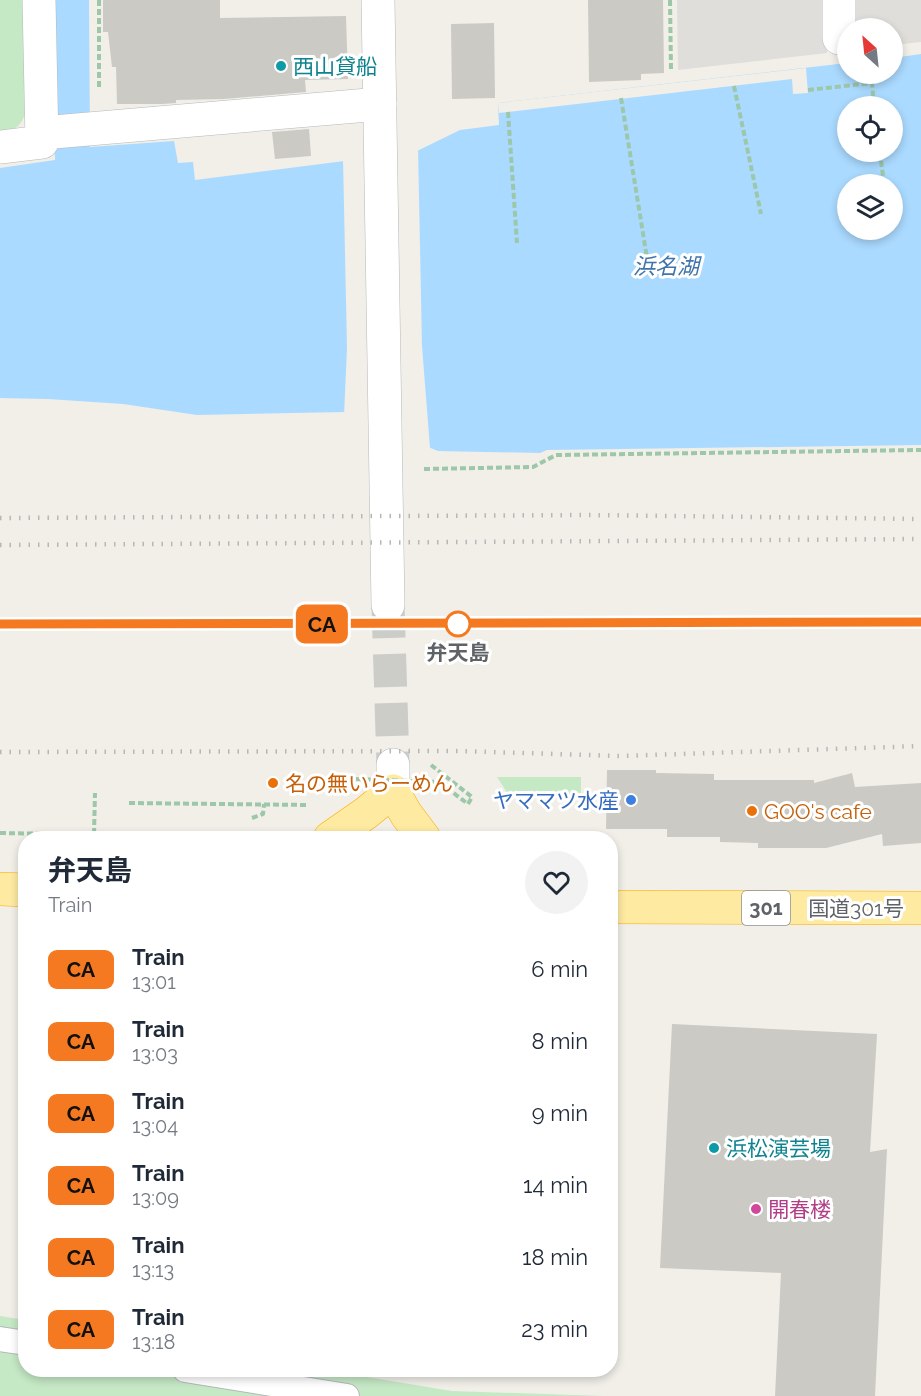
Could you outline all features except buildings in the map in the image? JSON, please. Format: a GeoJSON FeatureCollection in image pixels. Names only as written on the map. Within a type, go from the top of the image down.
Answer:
{"type":"FeatureCollection","features":[{"type":"Feature","properties":{"kind":"highway"},"geometry":{"type":"LineString","coordinates":[[340,831],[366,813],[393,778],[405,814],[418,831]]}},
{"type":"Feature","properties":{"kind":"highway"},"geometry":{"type":"LineString","coordinates":[[0,889],[18,890]]}},
{"type":"Feature","properties":{"kind":"highway","name":"国道301号"},"geometry":{"type":"LineString","coordinates":[[618,907],[921,908]]}},
{"type":"Feature","properties":{"kind":"street"},"geometry":{"type":"LineString","coordinates":[[0,147],[42,142],[47,133],[39,0]]}},
{"type":"Feature","properties":{"kind":"street"},"geometry":{"type":"LineString","coordinates":[[378,0],[388,605]]}},
{"type":"Feature","properties":{"kind":"street"},"geometry":{"type":"LineString","coordinates":[[839,0],[839,18]]}},
{"type":"Feature","properties":{"kind":"street"},"geometry":{"type":"LineString","coordinates":[[47,133],[380,104]]}},
{"type":"Feature","properties":{"kind":"lane"},"geometry":{"type":"LineString","coordinates":[[0,1339],[18,1342]]}},
{"type":"Feature","properties":{"kind":"lane"},"geometry":{"type":"LineString","coordinates":[[229,1377],[347,1396]]}},
{"type":"Feature","properties":{"kind":"path"},"geometry":{"type":"LineString","coordinates":[[96,129],[99,0]]}},
{"type":"Feature","properties":{"kind":"path"},"geometry":{"type":"LineString","coordinates":[[670,0],[671,69]]}},
{"type":"Feature","properties":{"kind":"path"},"geometry":{"type":"LineString","coordinates":[[808,90],[872,83],[873,96]]}},
{"type":"Feature","properties":{"kind":"path"},"geometry":{"type":"LineString","coordinates":[[734,86],[761,214]]}},
{"type":"Feature","properties":{"kind":"path"},"geometry":{"type":"LineString","coordinates":[[621,98],[647,258]]}},
{"type":"Feature","properties":{"kind":"path"},"geometry":{"type":"LineString","coordinates":[[508,112],[517,243]]}},
{"type":"Feature","properties":{"kind":"path"},"geometry":{"type":"LineString","coordinates":[[424,469],[533,467],[556,455],[921,450]]}},
{"type":"Feature","properties":{"kind":"path"},"geometry":{"type":"LineString","coordinates":[[356,779],[439,782],[468,804],[472,797],[430,764]]}},
{"type":"Feature","properties":{"kind":"path"},"geometry":{"type":"LineString","coordinates":[[94,831],[95,793]]}},
{"type":"Feature","properties":{"kind":"path"},"geometry":{"type":"LineString","coordinates":[[129,803],[310,805]]}},
{"type":"Feature","properties":{"kind":"path"},"geometry":{"type":"LineString","coordinates":[[252,818],[263,814],[264,804]]}},
{"type":"Feature","properties":{"kind":"path"},"geometry":{"type":"LineString","coordinates":[[0,833],[18,833]]}},
{"type":"Feature","properties":{"kind":"shaded area"},"geometry":{"type":"Polygon","coordinates":[[[677,0],[827,0],[827,53],[678,70],[677,0]]]}},
{"type":"Feature","properties":{"kind":"shaded area"},"geometry":{"type":"Polygon","coordinates":[[[851,0],[921,0],[921,42],[903,44],[903,18],[852,18],[851,0]]]}},
{"type":"Feature","properties":{"kind":"green space"},"geometry":{"type":"Polygon","coordinates":[[[0,0],[24,0],[26,109],[18,126],[0,135],[0,0]]]}},
{"type":"Feature","properties":{"kind":"green space"},"geometry":{"type":"Polygon","coordinates":[[[497,777],[581,777],[581,794],[508,794],[497,777]]]}},
{"type":"Feature","properties":{"kind":"green space"},"geometry":{"type":"Polygon","coordinates":[[[0,1316],[18,1319],[18,1377],[367,1377],[452,1391],[603,1396],[0,1396],[0,1316]]]}},
{"type":"Feature","properties":{"kind":"water","name":"浜名湖"},"geometry":{"type":"Polygon","coordinates":[[[51,0],[89,0],[90,147],[174,141],[178,163],[193,162],[195,180],[415,152],[460,130],[499,125],[498,103],[837,64],[837,84],[903,84],[903,57],[921,54],[921,445],[547,450],[540,453],[438,451],[344,412],[197,415],[123,404],[0,398],[0,168],[55,160],[51,0]]]}},
{"type":"Feature","properties":{"kind":"pier"},"geometry":{"type":"Polygon","coordinates":[[[806,68],[808,93],[793,94],[792,79],[499,113],[498,103],[806,68]]]}},
{"type":"Feature","properties":{"kind":"pier"},"geometry":{"type":"Polygon","coordinates":[[[418,147],[422,346],[430,448],[423,448],[344,415],[347,348],[343,159],[418,147]]]}},
{"type":"Feature","properties":{"kind":"tunnel"},"geometry":{"type":"LineString","coordinates":[[388,605],[393,765]]}},
{"type":"Feature","properties":{"kind":"railway"},"geometry":{"type":"LineString","coordinates":[[0,518],[588,515],[921,519]]}},
{"type":"Feature","properties":{"kind":"railway"},"geometry":{"type":"LineString","coordinates":[[0,545],[921,539]]}},
{"type":"Feature","properties":{"kind":"railway"},"geometry":{"type":"LineString","coordinates":[[0,624],[921,622]]}},
{"type":"Feature","properties":{"kind":"railway"},"geometry":{"type":"LineString","coordinates":[[0,752],[458,751],[620,756],[921,746]]}},
{"type":"Feature","properties":{"kind":"train","name":"CA"},"geometry":{"type":"LineString","coordinates":[[0,624],[921,622]]}},
{"type":"Feature","properties":{"kind":"place","name":"西山貸船"},"geometry":{"type":"Point","coordinates":[281,66]}},
{"type":"Feature","properties":{"kind":"place","name":"弁天島"},"geometry":{"type":"Point","coordinates":[458,624]}},
{"type":"Feature","properties":{"kind":"place","name":"名の無いらーめん"},"geometry":{"type":"Point","coordinates":[273,783]}},
{"type":"Feature","properties":{"kind":"place","name":"ヤママツ水産"},"geometry":{"type":"Point","coordinates":[631,800]}},
{"type":"Feature","properties":{"kind":"place","name":"GOO's cafe"},"geometry":{"type":"Point","coordinates":[752,811]}},
{"type":"Feature","properties":{"kind":"place","name":"浜松演芸場"},"geometry":{"type":"Point","coordinates":[714,1148]}},
{"type":"Feature","properties":{"kind":"place","name":"開春楼"},"geometry":{"type":"Point","coordinates":[756,1209]}}]}
